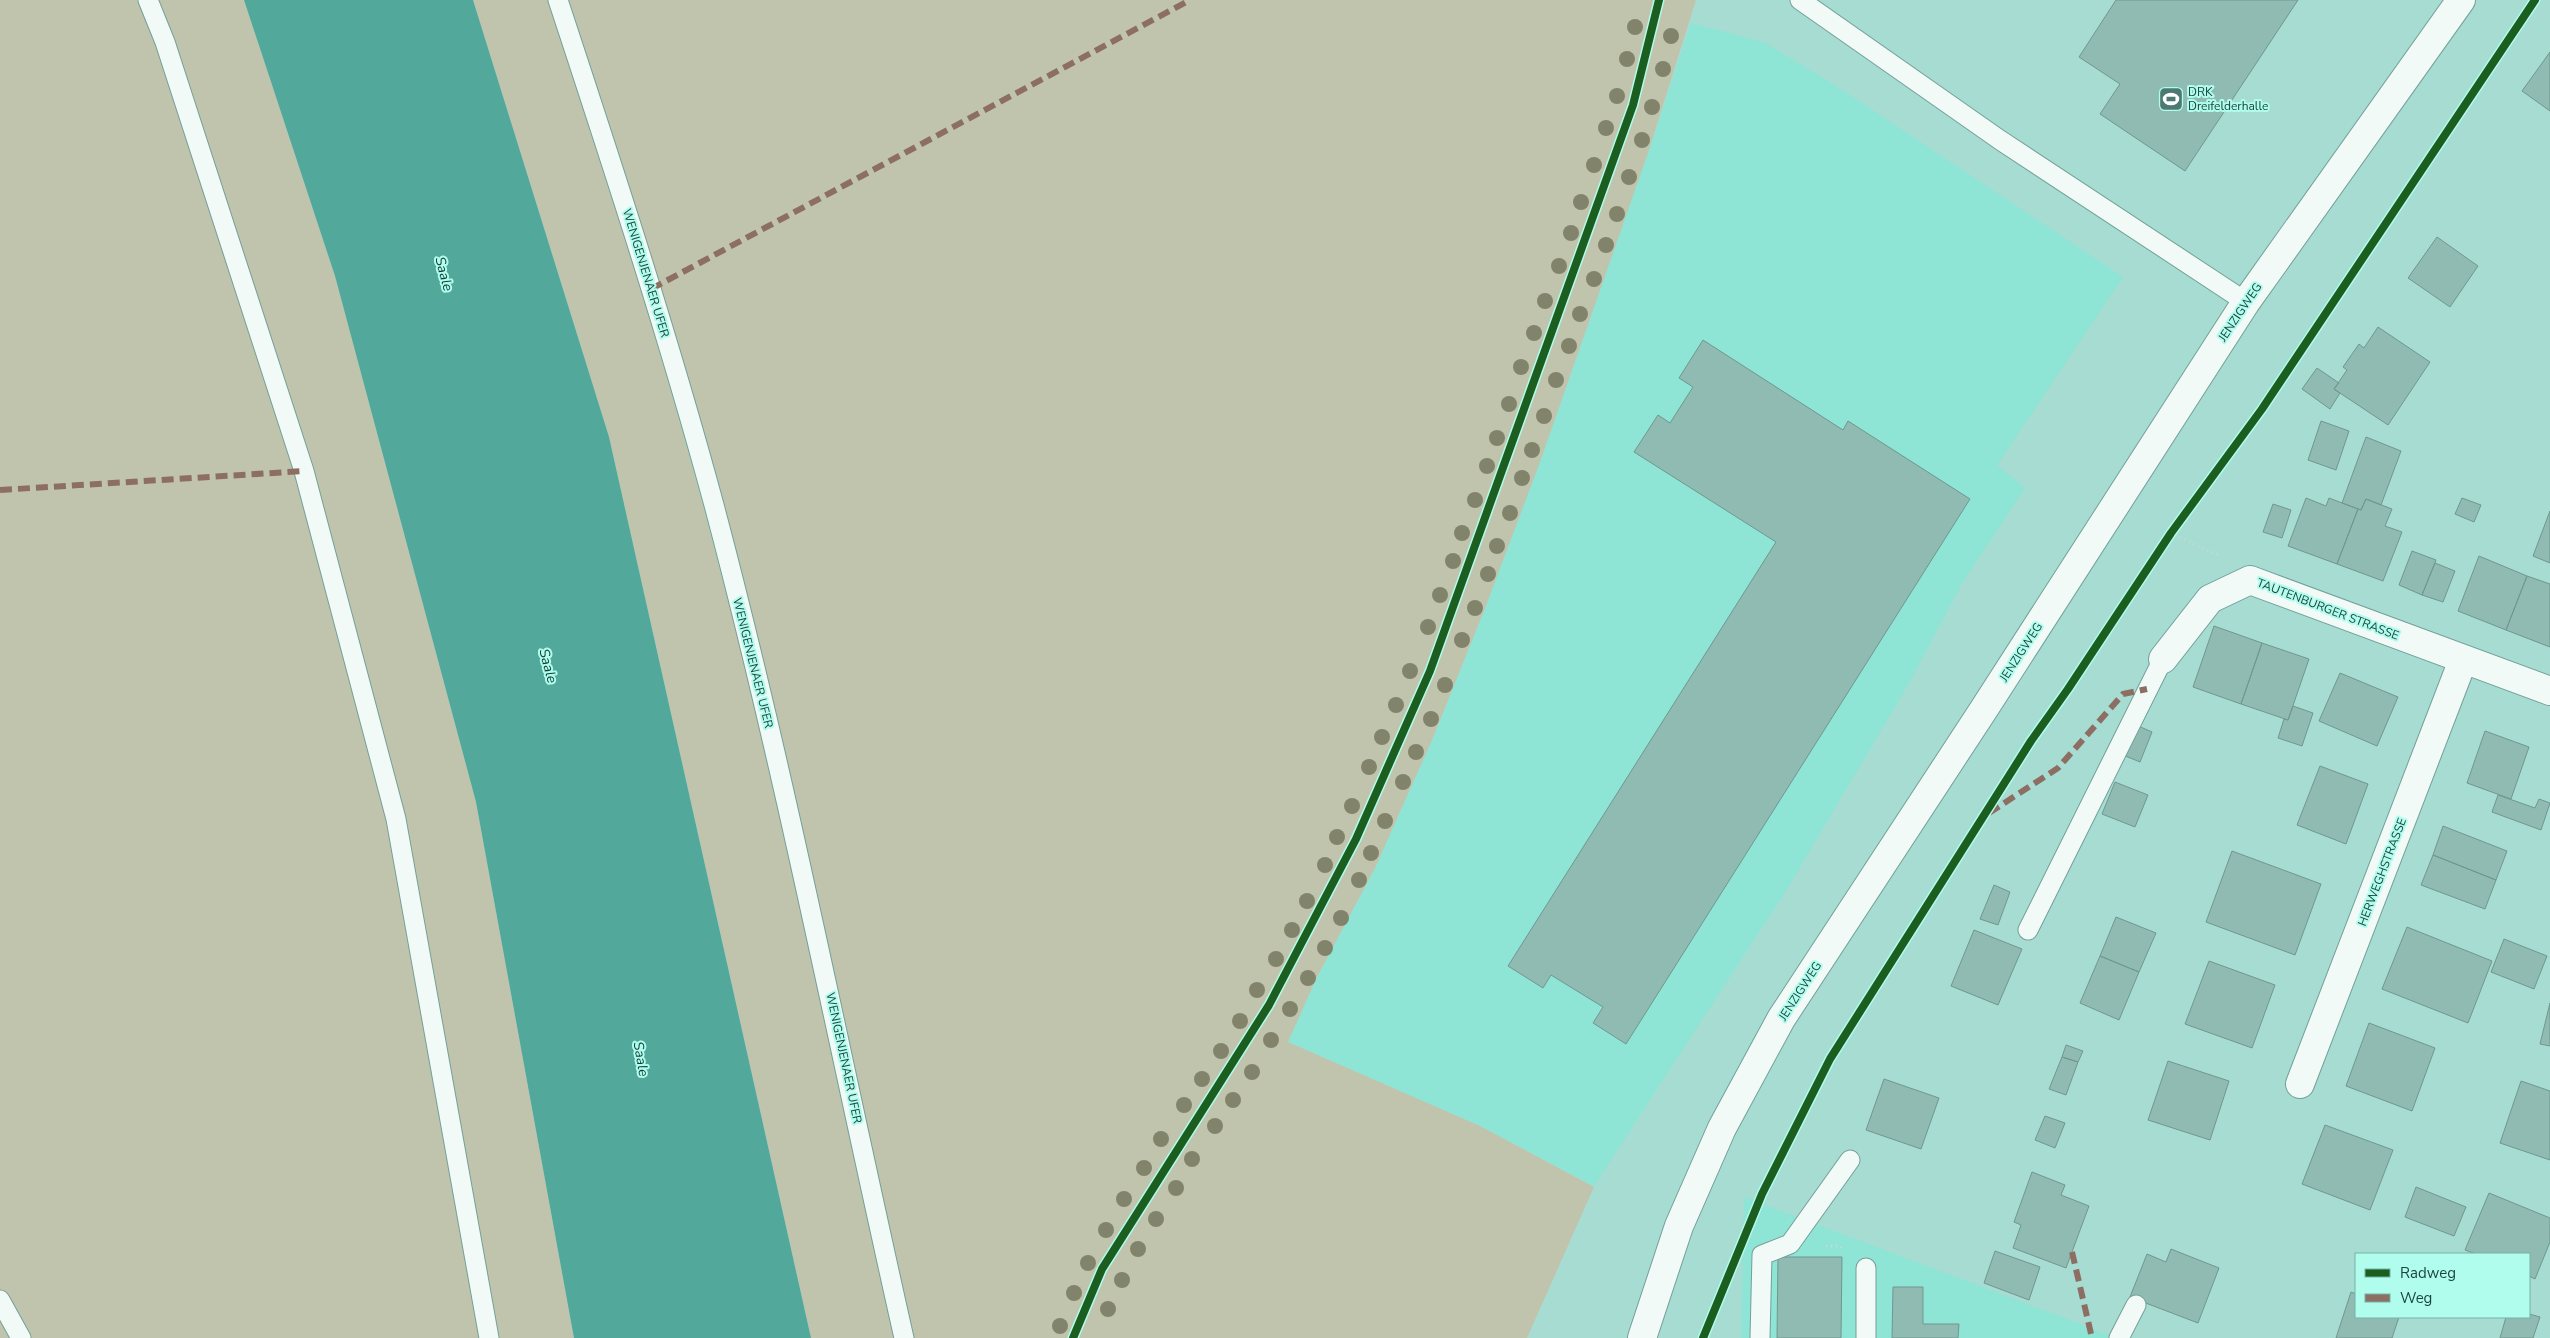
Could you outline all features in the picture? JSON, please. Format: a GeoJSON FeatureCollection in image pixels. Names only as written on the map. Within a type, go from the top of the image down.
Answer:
{"type":"FeatureCollection","features":[{"type":"Feature","properties":{"kind":"main road","name":"JENZIGWEG"},"geometry":{"type":"LineString","coordinates":[[1642,1338],[1679,1226],[1722,1128],[1781,1019],[1984,709],[2246,302],[2461,0]]}},
{"type":"Feature","properties":{"kind":"main road","name":"TAUTENBURGER STRASSE"},"geometry":{"type":"LineString","coordinates":[[2162,659],[2210,598],[2250,580],[2550,691]]}},
{"type":"Feature","properties":{"kind":"main road","name":"HERWEGHSTRASSE"},"geometry":{"type":"LineString","coordinates":[[2300,1084],[2464,660]]}},
{"type":"Feature","properties":{"kind":"lane"},"geometry":{"type":"LineString","coordinates":[[148,0],[165,42],[304,471],[396,818],[489,1338]]}},
{"type":"Feature","properties":{"kind":"lane","name":"WENIGENJENAER UFER"},"geometry":{"type":"LineString","coordinates":[[558,0],[642,257],[714,506],[778,764],[849,1076],[904,1338]]}},
{"type":"Feature","properties":{"kind":"lane"},"geometry":{"type":"LineString","coordinates":[[1800,0],[2000,140],[2246,302]]}},
{"type":"Feature","properties":{"kind":"lane","name":"TAUTENBURGER STRASSE"},"geometry":{"type":"LineString","coordinates":[[2028,930],[2162,659]]}},
{"type":"Feature","properties":{"kind":"lane"},"geometry":{"type":"LineString","coordinates":[[1760,1338],[1762,1254],[1790,1244],[1850,1160]]}},
{"type":"Feature","properties":{"kind":"lane"},"geometry":{"type":"LineString","coordinates":[[1866,1268],[1866,1338]]}},
{"type":"Feature","properties":{"kind":"lane"},"geometry":{"type":"LineString","coordinates":[[0,1300],[21,1338]]}},
{"type":"Feature","properties":{"kind":"lane"},"geometry":{"type":"LineString","coordinates":[[2119,1338],[2136,1305]]}},
{"type":"Feature","properties":{"kind":"path"},"geometry":{"type":"LineString","coordinates":[[2171,534],[2223,558],[2250,580]]}},
{"type":"Feature","properties":{"kind":"path"},"geometry":{"type":"LineString","coordinates":[[1790,1244],[1838,1246],[1866,1268]]}},
{"type":"Feature","properties":{"kind":"shaded area"},"geometry":{"type":"Polygon","coordinates":[[[0,0],[244,0],[335,276],[476,802],[574,1338],[0,1338],[0,0]]]}},
{"type":"Feature","properties":{"kind":"shaded area"},"geometry":{"type":"Polygon","coordinates":[[[473,0],[548,0],[609,188],[703,505],[756,712],[804,920],[894,1338],[811,1338],[609,437],[473,0]]]}},
{"type":"Feature","properties":{"kind":"shaded area"},"geometry":{"type":"Polygon","coordinates":[[[568,0],[1696,0],[1649,150],[1540,462],[1484,611],[1432,740],[1375,868],[1317,977],[1288,1042],[1480,1126],[1594,1187],[1527,1338],[913,1338],[799,816],[723,505],[669,314],[568,0]]]}},
{"type":"Feature","properties":{"kind":"shaded area"},"geometry":{"type":"Polygon","coordinates":[[[1691,23],[1764,42],[1844,91],[2123,277],[1997,465],[2025,488],[1961,585],[1909,683],[1787,889],[1594,1186],[1480,1126],[1288,1042],[1317,977],[1375,868],[1432,740],[1484,611],[1649,150],[1691,23]]]}},
{"type":"Feature","properties":{"kind":"shaded area"},"geometry":{"type":"Polygon","coordinates":[[[1744,1197],[2117,1338],[1741,1338],[1744,1197]]]}},
{"type":"Feature","properties":{"kind":"water","name":"Saale"},"geometry":{"type":"Polygon","coordinates":[[[244,0],[473,0],[609,437],[811,1338],[574,1338],[476,802],[335,276],[244,0]]]}},
{"type":"Feature","properties":{"kind":"building","name":"DRK Dreifelderhalle"},"geometry":{"type":"Polygon","coordinates":[[[2116,0],[2298,0],[2185,171],[2100,114],[2120,84],[2079,57],[2116,0]]]}},
{"type":"Feature","properties":{"kind":"building"},"geometry":{"type":"Polygon","coordinates":[[[2550,52],[2550,111],[2522,91],[2550,52]]]}},
{"type":"Feature","properties":{"kind":"building"},"geometry":{"type":"Polygon","coordinates":[[[2437,237],[2478,266],[2450,307],[2408,278],[2437,237]]]}},
{"type":"Feature","properties":{"kind":"building"},"geometry":{"type":"Polygon","coordinates":[[[2378,327],[2430,362],[2388,425],[2334,389],[2347,370],[2343,367],[2359,344],[2364,348],[2378,327]]]}},
{"type":"Feature","properties":{"kind":"building"},"geometry":{"type":"Polygon","coordinates":[[[1703,340],[1843,430],[1848,421],[1970,499],[1626,1044],[1593,1023],[1603,1007],[1551,975],[1543,988],[1508,966],[1776,542],[1634,452],[1658,415],[1670,423],[1693,387],[1679,378],[1703,340]]]}},
{"type":"Feature","properties":{"kind":"building"},"geometry":{"type":"Polygon","coordinates":[[[2317,368],[2339,383],[2334,389],[2340,393],[2330,409],[2302,389],[2317,368]]]}},
{"type":"Feature","properties":{"kind":"building"},"geometry":{"type":"Polygon","coordinates":[[[2321,421],[2349,431],[2336,470],[2308,460],[2321,421]]]}},
{"type":"Feature","properties":{"kind":"building"},"geometry":{"type":"Polygon","coordinates":[[[2366,437],[2401,451],[2381,505],[2366,499],[2361,510],[2342,503],[2366,437]]]}},
{"type":"Feature","properties":{"kind":"building"},"geometry":{"type":"Polygon","coordinates":[[[2306,498],[2326,506],[2329,498],[2358,509],[2337,564],[2288,546],[2306,498]]]}},
{"type":"Feature","properties":{"kind":"building"},"geometry":{"type":"Polygon","coordinates":[[[2462,498],[2481,505],[2474,522],[2455,514],[2462,498]]]}},
{"type":"Feature","properties":{"kind":"building"},"geometry":{"type":"Polygon","coordinates":[[[2366,499],[2392,509],[2385,526],[2402,532],[2383,581],[2337,564],[2358,509],[2361,510],[2366,499]]]}},
{"type":"Feature","properties":{"kind":"building"},"geometry":{"type":"Polygon","coordinates":[[[2273,504],[2291,510],[2282,538],[2263,532],[2273,504]]]}},
{"type":"Feature","properties":{"kind":"building"},"geometry":{"type":"Polygon","coordinates":[[[2550,511],[2550,563],[2533,556],[2550,511]]]}},
{"type":"Feature","properties":{"kind":"building"},"geometry":{"type":"Polygon","coordinates":[[[2412,551],[2436,560],[2422,595],[2399,585],[2412,551]]]}},
{"type":"Feature","properties":{"kind":"building"},"geometry":{"type":"Polygon","coordinates":[[[2479,556],[2527,576],[2506,630],[2458,611],[2479,556]]]}},
{"type":"Feature","properties":{"kind":"building"},"geometry":{"type":"Polygon","coordinates":[[[2435,563],[2455,571],[2443,602],[2422,595],[2435,563]]]}},
{"type":"Feature","properties":{"kind":"building"},"geometry":{"type":"Polygon","coordinates":[[[2527,576],[2550,584],[2550,647],[2506,630],[2527,576]]]}},
{"type":"Feature","properties":{"kind":"building"},"geometry":{"type":"Polygon","coordinates":[[[2214,626],[2262,643],[2241,704],[2193,687],[2214,626]]]}},
{"type":"Feature","properties":{"kind":"building"},"geometry":{"type":"Polygon","coordinates":[[[2262,643],[2309,659],[2288,720],[2241,704],[2262,643]]]}},
{"type":"Feature","properties":{"kind":"building"},"geometry":{"type":"Polygon","coordinates":[[[2340,673],[2398,697],[2377,746],[2319,721],[2340,673]]]}},
{"type":"Feature","properties":{"kind":"building"},"geometry":{"type":"Polygon","coordinates":[[[2293,706],[2313,713],[2302,746],[2278,738],[2284,719],[2288,720],[2293,706]]]}},
{"type":"Feature","properties":{"kind":"building"},"geometry":{"type":"Polygon","coordinates":[[[2136,725],[2152,732],[2140,762],[2123,755],[2136,725]]]}},
{"type":"Feature","properties":{"kind":"building"},"geometry":{"type":"Polygon","coordinates":[[[2485,731],[2529,747],[2511,799],[2467,783],[2485,731]]]}},
{"type":"Feature","properties":{"kind":"building"},"geometry":{"type":"Polygon","coordinates":[[[2320,766],[2368,784],[2346,844],[2297,825],[2320,766]]]}},
{"type":"Feature","properties":{"kind":"building"},"geometry":{"type":"Polygon","coordinates":[[[2115,782],[2148,795],[2135,827],[2102,814],[2115,782]]]}},
{"type":"Feature","properties":{"kind":"building"},"geometry":{"type":"Polygon","coordinates":[[[2498,795],[2535,808],[2539,799],[2550,803],[2541,830],[2492,812],[2498,795]]]}},
{"type":"Feature","properties":{"kind":"building"},"geometry":{"type":"Polygon","coordinates":[[[2443,826],[2507,851],[2496,880],[2433,855],[2443,826]]]}},
{"type":"Feature","properties":{"kind":"building"},"geometry":{"type":"Polygon","coordinates":[[[2232,851],[2321,884],[2295,955],[2206,922],[2232,851]]]}},
{"type":"Feature","properties":{"kind":"building"},"geometry":{"type":"Polygon","coordinates":[[[2433,855],[2496,880],[2485,909],[2421,885],[2433,855]]]}},
{"type":"Feature","properties":{"kind":"building"},"geometry":{"type":"Polygon","coordinates":[[[1994,885],[2010,892],[1998,925],[1980,919],[1994,885]]]}},
{"type":"Feature","properties":{"kind":"building"},"geometry":{"type":"Polygon","coordinates":[[[2116,917],[2156,933],[2139,972],[2100,956],[2116,917]]]}},
{"type":"Feature","properties":{"kind":"building"},"geometry":{"type":"Polygon","coordinates":[[[2407,927],[2492,961],[2468,1023],[2382,989],[2407,927]]]}},
{"type":"Feature","properties":{"kind":"building"},"geometry":{"type":"Polygon","coordinates":[[[1974,930],[2022,949],[1998,1005],[1951,986],[1974,930]]]}},
{"type":"Feature","properties":{"kind":"building"},"geometry":{"type":"Polygon","coordinates":[[[2504,939],[2547,956],[2534,989],[2491,972],[2504,939]]]}},
{"type":"Feature","properties":{"kind":"building"},"geometry":{"type":"Polygon","coordinates":[[[2100,956],[2139,972],[2119,1020],[2080,1003],[2100,956]]]}},
{"type":"Feature","properties":{"kind":"building"},"geometry":{"type":"Polygon","coordinates":[[[2209,961],[2275,985],[2252,1048],[2185,1024],[2209,961]]]}},
{"type":"Feature","properties":{"kind":"building"},"geometry":{"type":"Polygon","coordinates":[[[2550,1003],[2550,1046],[2540,1044],[2550,1003]]]}},
{"type":"Feature","properties":{"kind":"building"},"geometry":{"type":"Polygon","coordinates":[[[2369,1023],[2435,1048],[2412,1111],[2346,1086],[2369,1023]]]}},
{"type":"Feature","properties":{"kind":"building"},"geometry":{"type":"Polygon","coordinates":[[[2066,1045],[2083,1051],[2078,1062],[2062,1057],[2066,1045]]]}},
{"type":"Feature","properties":{"kind":"building"},"geometry":{"type":"Polygon","coordinates":[[[2062,1057],[2078,1062],[2066,1095],[2049,1089],[2062,1057]]]}},
{"type":"Feature","properties":{"kind":"building"},"geometry":{"type":"Polygon","coordinates":[[[2168,1061],[2229,1081],[2210,1140],[2148,1120],[2168,1061]]]}},
{"type":"Feature","properties":{"kind":"building"},"geometry":{"type":"Polygon","coordinates":[[[1884,1079],[1939,1098],[1921,1149],[1866,1130],[1884,1079]]]}},
{"type":"Feature","properties":{"kind":"building"},"geometry":{"type":"Polygon","coordinates":[[[2521,1081],[2550,1091],[2550,1160],[2500,1143],[2521,1081]]]}},
{"type":"Feature","properties":{"kind":"building"},"geometry":{"type":"Polygon","coordinates":[[[2045,1116],[2065,1123],[2055,1148],[2035,1140],[2045,1116]]]}},
{"type":"Feature","properties":{"kind":"building"},"geometry":{"type":"Polygon","coordinates":[[[2325,1125],[2393,1150],[2370,1210],[2302,1184],[2325,1125]]]}},
{"type":"Feature","properties":{"kind":"building"},"geometry":{"type":"Polygon","coordinates":[[[2032,1172],[2065,1185],[2061,1195],[2089,1206],[2066,1268],[2013,1248],[2021,1225],[2014,1222],[2032,1172]]]}},
{"type":"Feature","properties":{"kind":"building"},"geometry":{"type":"Polygon","coordinates":[[[2416,1187],[2466,1207],[2454,1236],[2405,1217],[2416,1187]]]}},
{"type":"Feature","properties":{"kind":"building"},"geometry":{"type":"Polygon","coordinates":[[[2489,1193],[2550,1218],[2550,1242],[2535,1279],[2530,1276],[2530,1253],[2473,1253],[2465,1250],[2489,1193]]]}},
{"type":"Feature","properties":{"kind":"building"},"geometry":{"type":"Polygon","coordinates":[[[2171,1249],[2219,1268],[2198,1323],[2130,1297],[2147,1254],[2166,1262],[2171,1249]]]}},
{"type":"Feature","properties":{"kind":"building"},"geometry":{"type":"Polygon","coordinates":[[[1995,1251],[2040,1267],[2029,1300],[1984,1283],[1995,1251]]]}},
{"type":"Feature","properties":{"kind":"building"},"geometry":{"type":"Polygon","coordinates":[[[1778,1257],[1842,1257],[1841,1338],[1777,1338],[1778,1257]]]}},
{"type":"Feature","properties":{"kind":"building"},"geometry":{"type":"Polygon","coordinates":[[[1893,1287],[1923,1287],[1923,1324],[1959,1324],[1958,1338],[1892,1338],[1893,1287]]]}},
{"type":"Feature","properties":{"kind":"building"},"geometry":{"type":"Polygon","coordinates":[[[2351,1292],[2355,1294],[2355,1318],[2399,1318],[2392,1338],[2336,1338],[2351,1292]]]}},
{"type":"Feature","properties":{"kind":"building"},"geometry":{"type":"Polygon","coordinates":[[[2530,1314],[2540,1317],[2533,1338],[2500,1338],[2506,1318],[2530,1318],[2530,1314]]]}},
{"type":"Feature","properties":{"kind":"marked path"},"geometry":{"type":"LineString","coordinates":[[651,289],[1190,0]]}},
{"type":"Feature","properties":{"kind":"marked path"},"geometry":{"type":"LineString","coordinates":[[0,490],[304,471]]}},
{"type":"Feature","properties":{"kind":"marked path"},"geometry":{"type":"LineString","coordinates":[[1989,813],[2058,768],[2123,694],[2147,689]]}},
{"type":"Feature","properties":{"kind":"marked path"},"geometry":{"type":"LineString","coordinates":[[2072,1252],[2092,1338]]}},
{"type":"Feature","properties":{"kind":"cycle path"},"geometry":{"type":"LineString","coordinates":[[1073,1338],[1102,1269],[1269,1005],[1356,839],[1430,671],[1633,105],[1659,0]]}},
{"type":"Feature","properties":{"kind":"cycle path"},"geometry":{"type":"LineString","coordinates":[[1703,1338],[1762,1194],[1830,1059],[2031,741],[2068,689],[2171,533],[2262,409],[2535,0]]}},
{"type":"Feature","properties":{"kind":"place","name":"DRK Dreifelderhalle"},"geometry":{"type":"Point","coordinates":[2171,99]}}]}
